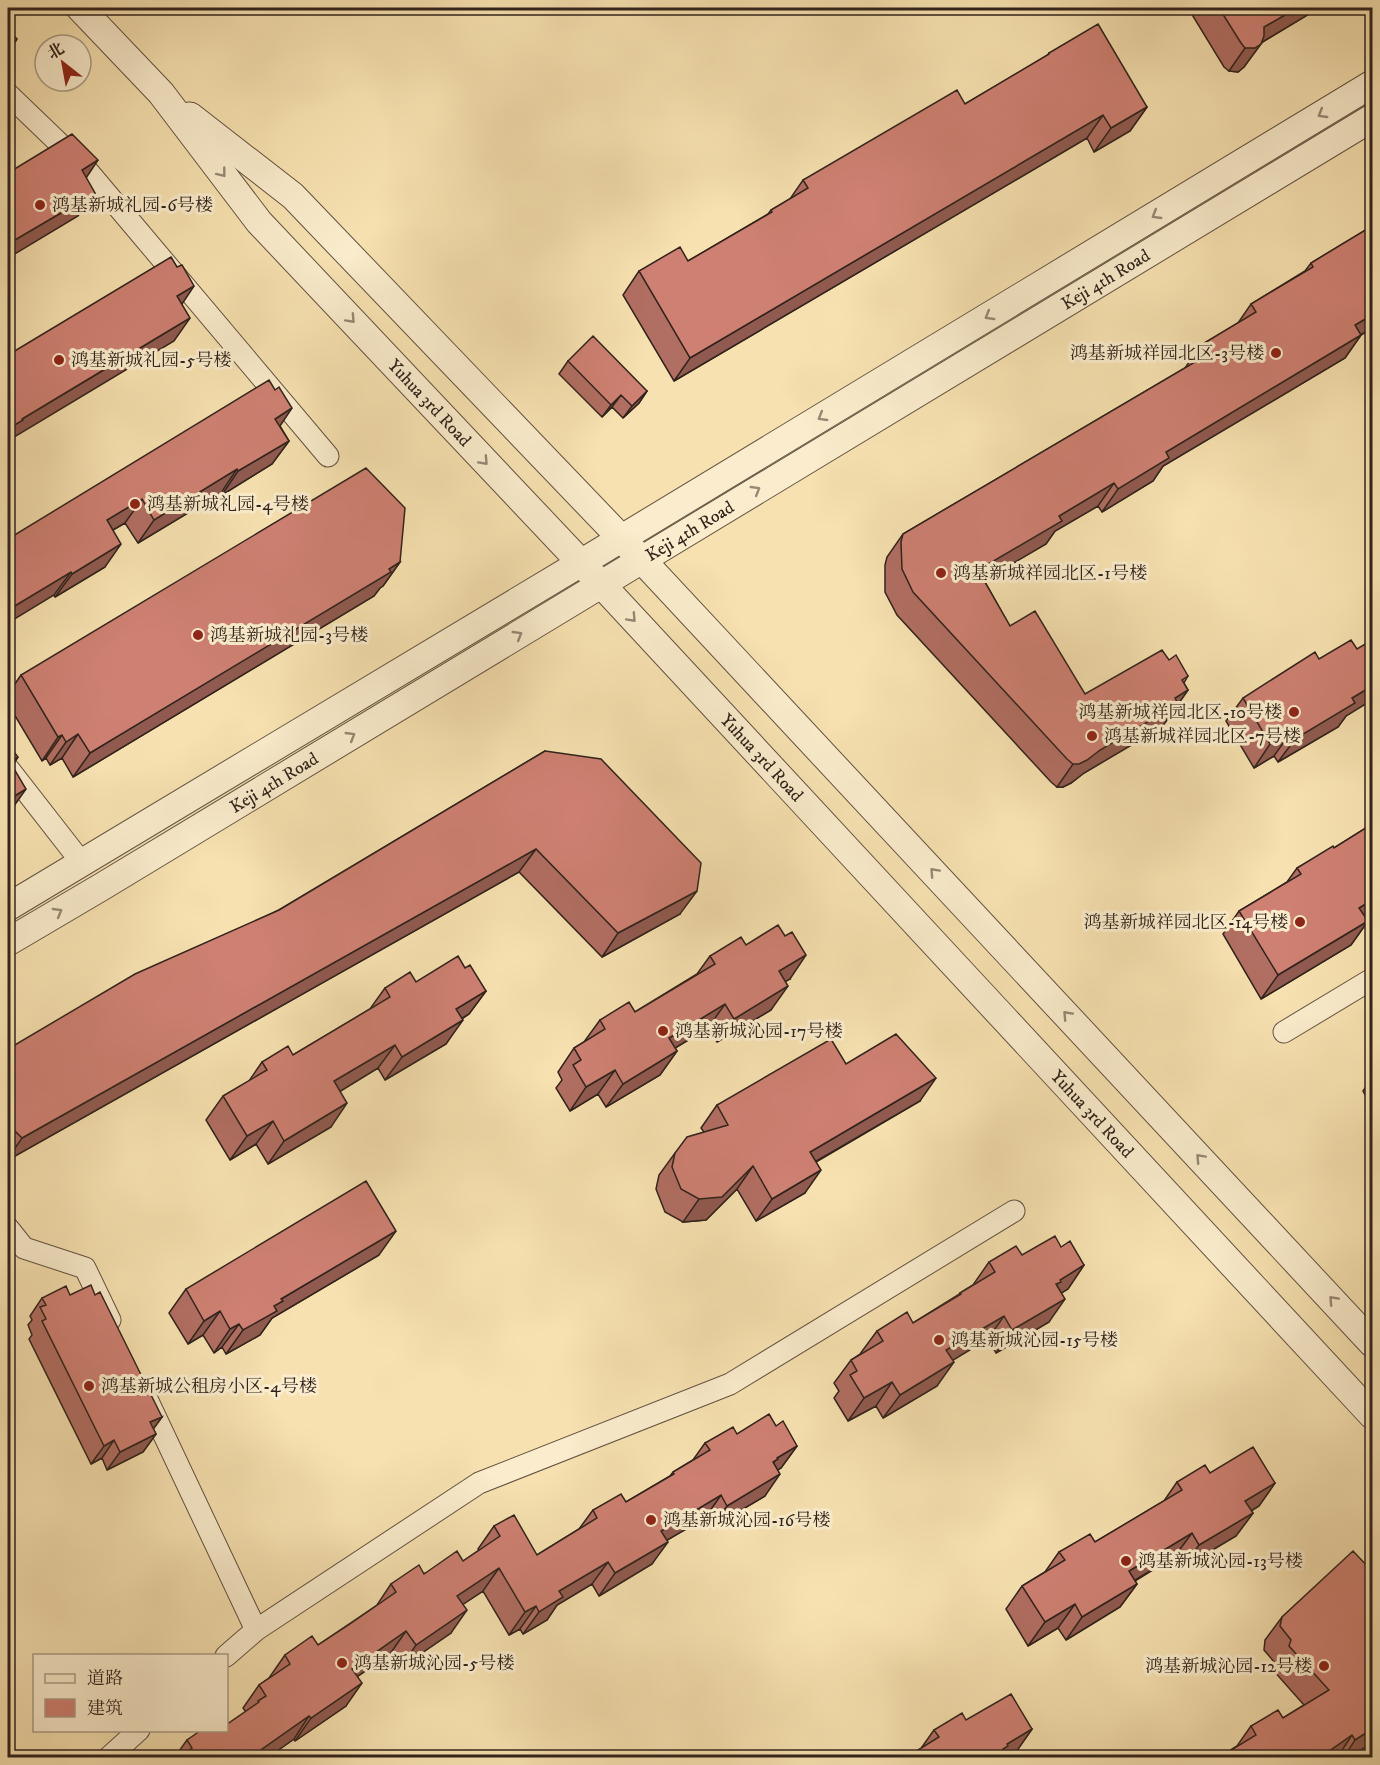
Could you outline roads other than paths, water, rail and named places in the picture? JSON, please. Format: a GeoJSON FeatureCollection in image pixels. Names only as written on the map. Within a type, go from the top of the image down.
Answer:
{"type":"FeatureCollection","features":[{"type":"Feature","properties":{"kind":"street","name":"Yuhua 3rd Road"},"geometry":{"type":"LineString","coordinates":[[80,8],[160,93],[259,222],[601,584],[1372,1415]]}},
{"type":"Feature","properties":{"kind":"street","name":"Keji 4th Road"},"geometry":{"type":"LineString","coordinates":[[8,907],[1372,84]]}},
{"type":"Feature","properties":{"kind":"street","name":"Yuhua 3rd Road"},"geometry":{"type":"LineString","coordinates":[[160,93],[293,195],[641,559],[1372,1343]]}},
{"type":"Feature","properties":{"kind":"street"},"geometry":{"type":"LineString","coordinates":[[8,94],[86,169],[328,456]]}},
{"type":"Feature","properties":{"kind":"street","name":"Keji 4th Road"},"geometry":{"type":"LineString","coordinates":[[8,942],[1372,118]]}},
{"type":"Feature","properties":{"kind":"street"},"geometry":{"type":"LineString","coordinates":[[8,768],[82,863]]}},
{"type":"Feature","properties":{"kind":"street"},"geometry":{"type":"LineString","coordinates":[[1284,1032],[1372,979]]}},
{"type":"Feature","properties":{"kind":"street"},"geometry":{"type":"LineString","coordinates":[[228,1654],[256,1630],[479,1484],[730,1384],[1014,1211]]}},
{"type":"Feature","properties":{"kind":"street"},"geometry":{"type":"LineString","coordinates":[[8,1228],[24,1248],[85,1268],[120,1343]]}},
{"type":"Feature","properties":{"kind":"street"},"geometry":{"type":"LineString","coordinates":[[135,1375],[256,1630]]}},
{"type":"Feature","properties":{"kind":"street"},"geometry":{"type":"LineString","coordinates":[[108,1758],[139,1732]]}},
{"type":"Feature","properties":{"kind":"place","name":"鸿基新城礼园-6号楼"},"geometry":{"type":"Point","coordinates":[40,205]}},
{"type":"Feature","properties":{"kind":"place","name":"鸿基新城祥园北区-3号楼"},"geometry":{"type":"Point","coordinates":[1276,353]}},
{"type":"Feature","properties":{"kind":"place","name":"鸿基新城礼园-5号楼"},"geometry":{"type":"Point","coordinates":[59,360]}},
{"type":"Feature","properties":{"kind":"place","name":"鸿基新城礼园-4号楼"},"geometry":{"type":"Point","coordinates":[135,504]}},
{"type":"Feature","properties":{"kind":"place","name":"鸿基新城祥园北区-1号楼"},"geometry":{"type":"Point","coordinates":[941,573]}},
{"type":"Feature","properties":{"kind":"place","name":"鸿基新城礼园-3号楼"},"geometry":{"type":"Point","coordinates":[198,635]}},
{"type":"Feature","properties":{"kind":"place","name":"鸿基新城祥园北区-10号楼"},"geometry":{"type":"Point","coordinates":[1294,712]}},
{"type":"Feature","properties":{"kind":"place","name":"鸿基新城祥园北区-7号楼"},"geometry":{"type":"Point","coordinates":[1092,736]}},
{"type":"Feature","properties":{"kind":"place","name":"鸿基新城祥园北区-14号楼"},"geometry":{"type":"Point","coordinates":[1300,922]}},
{"type":"Feature","properties":{"kind":"place","name":"鸿基新城沁园-17号楼"},"geometry":{"type":"Point","coordinates":[663,1031]}},
{"type":"Feature","properties":{"kind":"place","name":"鸿基新城沁园-15号楼"},"geometry":{"type":"Point","coordinates":[939,1340]}},
{"type":"Feature","properties":{"kind":"place","name":"鸿基新城公租房小区-4号楼"},"geometry":{"type":"Point","coordinates":[89,1386]}},
{"type":"Feature","properties":{"kind":"place","name":"鸿基新城沁园-16号楼"},"geometry":{"type":"Point","coordinates":[651,1520]}},
{"type":"Feature","properties":{"kind":"place","name":"鸿基新城沁园-13号楼"},"geometry":{"type":"Point","coordinates":[1126,1561]}},
{"type":"Feature","properties":{"kind":"place","name":"鸿基新城沁园-5号楼"},"geometry":{"type":"Point","coordinates":[342,1663]}},
{"type":"Feature","properties":{"kind":"place","name":"鸿基新城沁园-12号楼"},"geometry":{"type":"Point","coordinates":[1324,1666]}}]}
